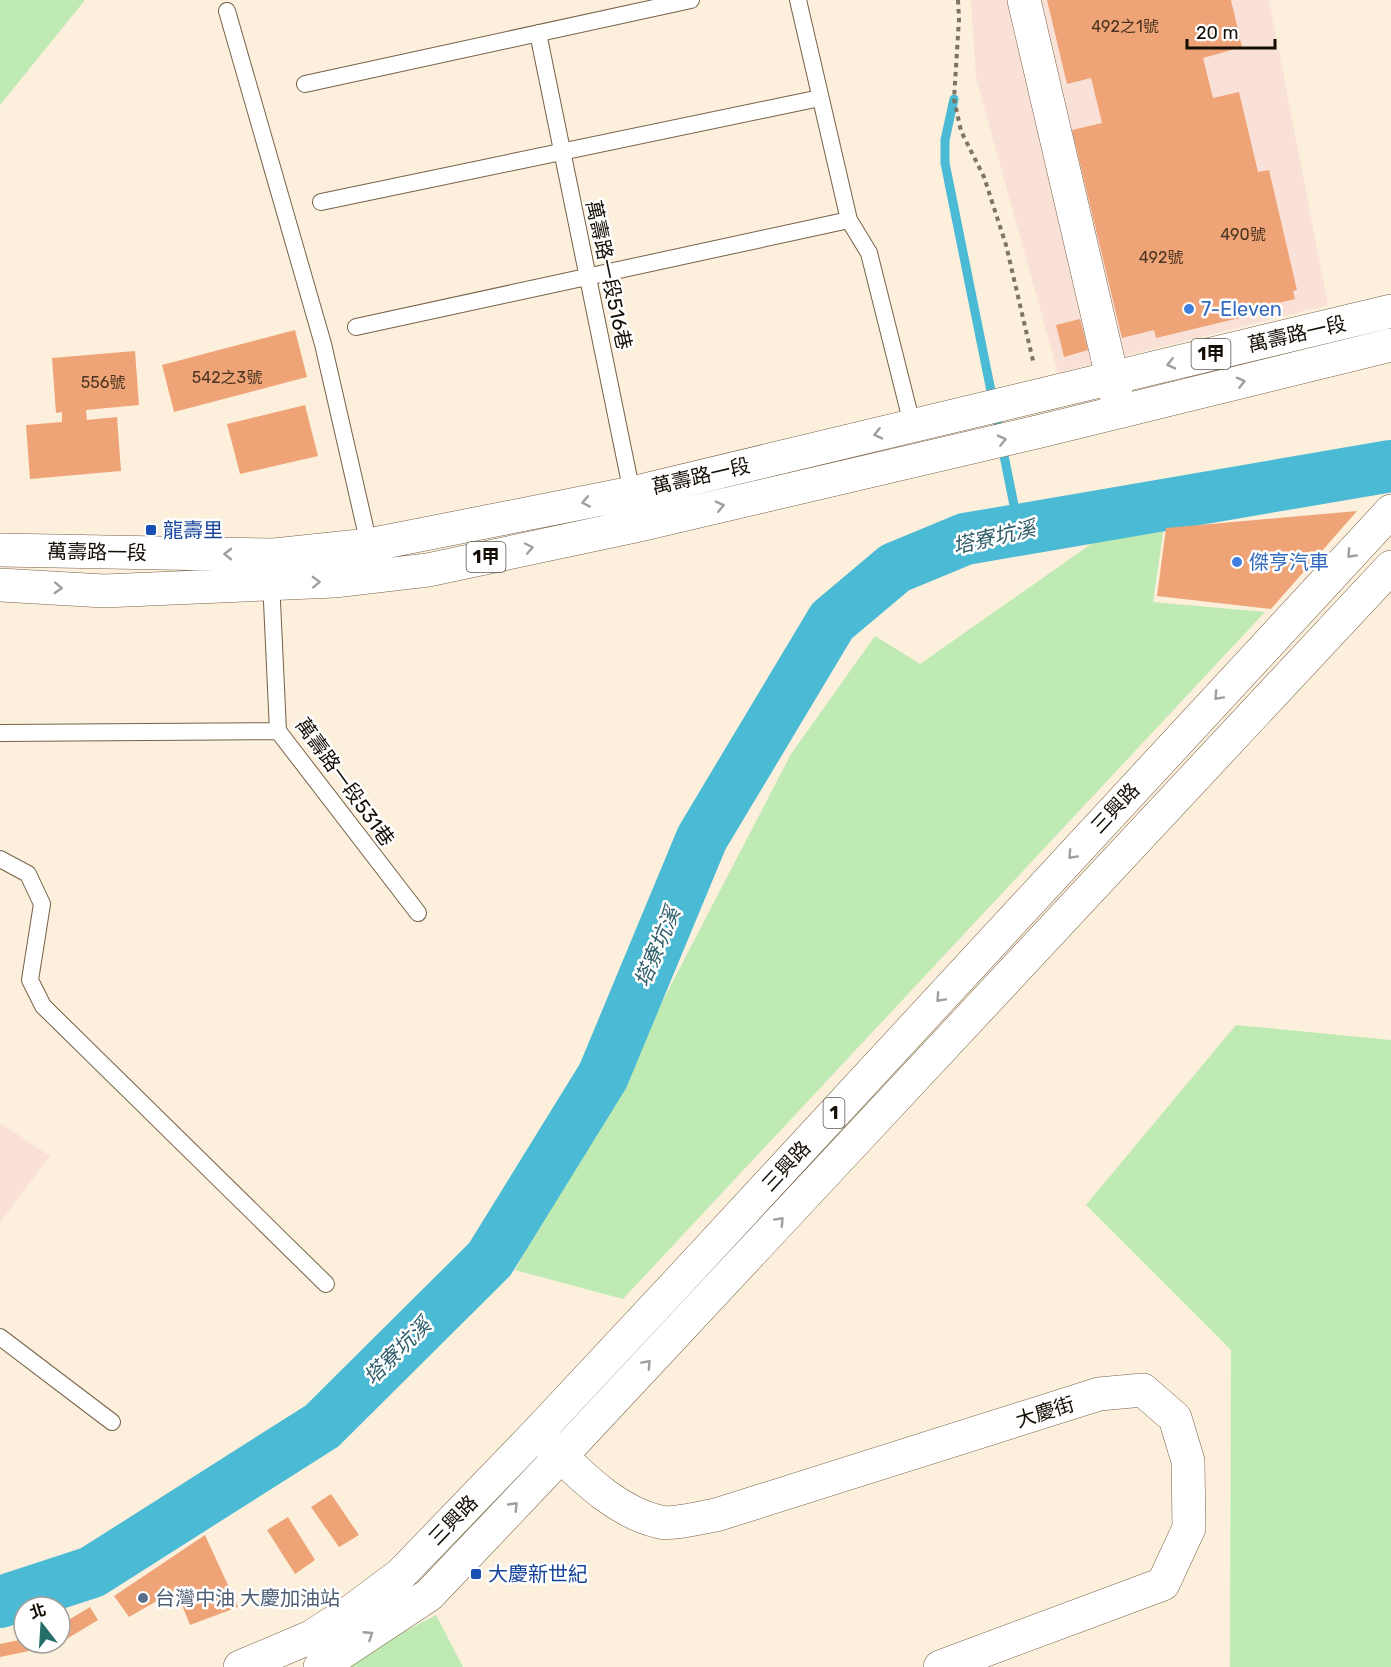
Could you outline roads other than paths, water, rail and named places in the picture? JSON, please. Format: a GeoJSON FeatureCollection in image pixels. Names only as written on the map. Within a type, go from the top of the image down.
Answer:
{"type":"FeatureCollection","features":[{"type":"Feature","properties":{"kind":"main road"},"geometry":{"type":"LineString","coordinates":[[1024,0],[1120,411]]}},
{"type":"Feature","properties":{"kind":"main road","name":"萬壽路一段"},"geometry":{"type":"LineString","coordinates":[[0,550],[272,569],[334,581],[373,560],[632,493],[1391,311]]}},
{"type":"Feature","properties":{"kind":"main road","name":"萬壽路一段"},"geometry":{"type":"LineString","coordinates":[[373,560],[428,570],[639,525],[1041,431],[1391,345]]}},
{"type":"Feature","properties":{"kind":"main road","name":"三興路"},"geometry":{"type":"LineString","coordinates":[[240,1667],[311,1637],[353,1610],[401,1574],[537,1433],[1391,511]]}},
{"type":"Feature","properties":{"kind":"main road","name":"三興路"},"geometry":{"type":"LineString","coordinates":[[320,1667],[429,1595],[1391,567]]}},
{"type":"Feature","properties":{"kind":"main road","name":"萬壽路一段"},"geometry":{"type":"LineString","coordinates":[[0,585],[104,591],[272,569]]}},
{"type":"Feature","properties":{"kind":"main road","name":"大慶街"},"geometry":{"type":"LineString","coordinates":[[537,1433],[619,1506],[662,1523],[716,1515],[1100,1394],[1143,1390],[1175,1418],[1188,1461],[1189,1528],[1163,1584],[940,1667]]}},
{"type":"Feature","properties":{"kind":"lane"},"geometry":{"type":"LineString","coordinates":[[305,84],[691,0]]}},
{"type":"Feature","properties":{"kind":"lane"},"geometry":{"type":"LineString","coordinates":[[798,0],[849,220],[869,254],[919,459]]}},
{"type":"Feature","properties":{"kind":"lane"},"geometry":{"type":"LineString","coordinates":[[227,11],[323,344],[373,560]]}},
{"type":"Feature","properties":{"kind":"lane","name":"萬壽路一段516巷"},"geometry":{"type":"LineString","coordinates":[[538,33],[639,525]]}},
{"type":"Feature","properties":{"kind":"lane"},"geometry":{"type":"LineString","coordinates":[[321,202],[820,98]]}},
{"type":"Feature","properties":{"kind":"lane"},"geometry":{"type":"LineString","coordinates":[[356,327],[849,220]]}},
{"type":"Feature","properties":{"kind":"lane","name":"萬壽路一段531巷"},"geometry":{"type":"LineString","coordinates":[[272,569],[278,731],[418,913]]}},
{"type":"Feature","properties":{"kind":"lane"},"geometry":{"type":"LineString","coordinates":[[0,733],[278,731]]}},
{"type":"Feature","properties":{"kind":"lane"},"geometry":{"type":"LineString","coordinates":[[0,859],[28,873],[42,904],[30,980],[43,1006],[326,1284]]}},
{"type":"Feature","properties":{"kind":"lane"},"geometry":{"type":"LineString","coordinates":[[0,1337],[112,1422]]}},
{"type":"Feature","properties":{"kind":"waterway"},"geometry":{"type":"LineString","coordinates":[[954,99],[945,140],[945,163],[1019,530]]}},
{"type":"Feature","properties":{"kind":"waterway","name":"塔寮坑溪"},"geometry":{"type":"LineString","coordinates":[[0,1602],[92,1572],[322,1426],[490,1259],[603,1076],[702,838],[832,621],[895,568],[965,539],[1391,466]]}},
{"type":"Feature","properties":{"kind":"place","name":"7-Eleven"},"geometry":{"type":"Point","coordinates":[1189,309]}},
{"type":"Feature","properties":{"kind":"place","name":"龍壽里"},"geometry":{"type":"Point","coordinates":[151,530]}},
{"type":"Feature","properties":{"kind":"place","name":"傑亨汽車"},"geometry":{"type":"Point","coordinates":[1237,562]}},
{"type":"Feature","properties":{"kind":"place","name":"大慶新世紀"},"geometry":{"type":"Point","coordinates":[476,1574]}},
{"type":"Feature","properties":{"kind":"place","name":"台灣中油 大慶加油站"},"geometry":{"type":"Point","coordinates":[143,1598]}}]}
